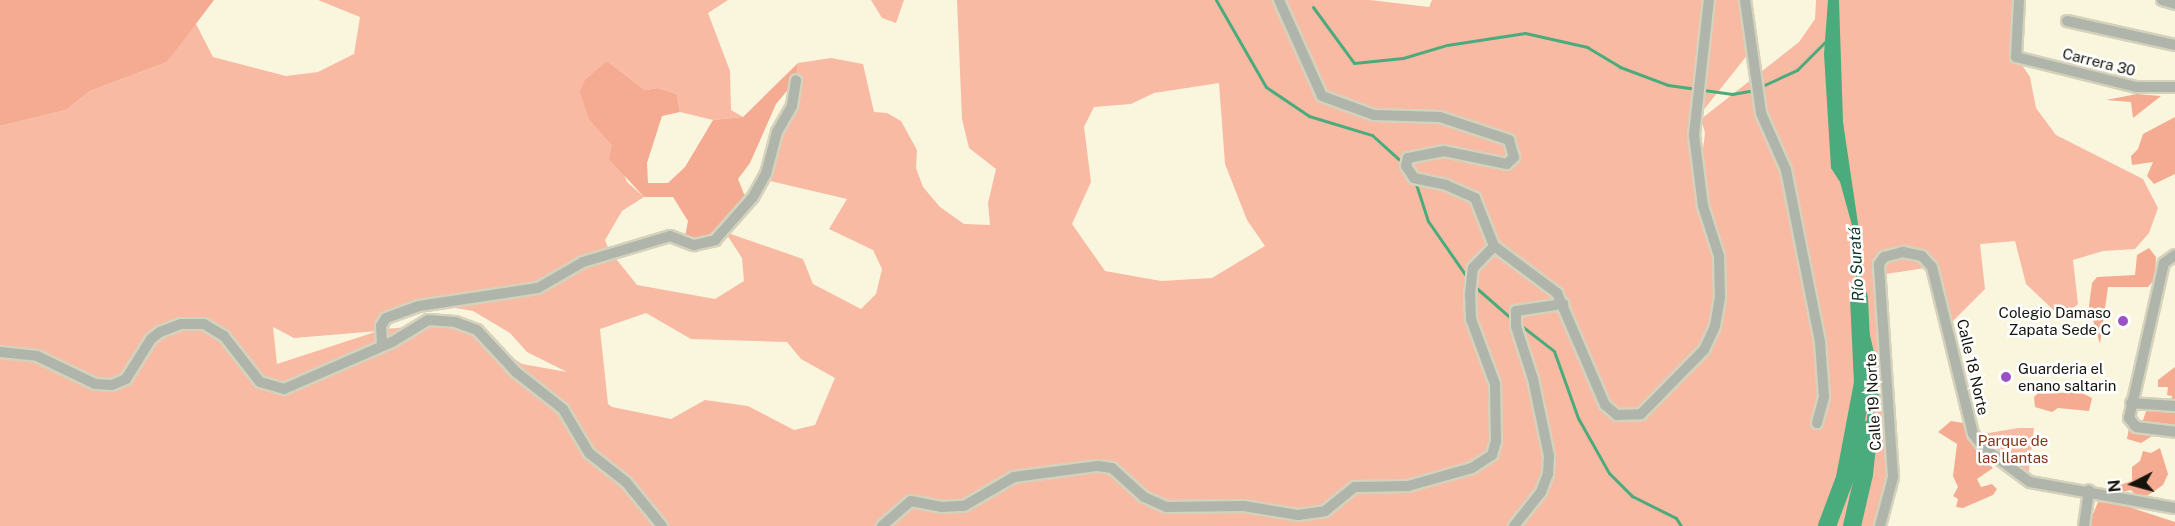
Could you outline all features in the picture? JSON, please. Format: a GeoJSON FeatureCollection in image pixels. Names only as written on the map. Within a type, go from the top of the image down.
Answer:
{"type":"FeatureCollection","features":[{"type":"Feature","properties":{"kind":"street"},"geometry":{"type":"LineString","coordinates":[[1279,0],[1322,96],[1374,115],[1440,117],[1509,140],[1514,157],[1507,165],[1444,151],[1408,158],[1406,166],[1414,178],[1446,185],[1475,198],[1494,246],[1557,293],[1598,395],[1617,415],[1641,414],[1651,407],[1710,340],[1720,297],[1720,266],[1701,196],[1694,135],[1709,0]]}},
{"type":"Feature","properties":{"kind":"street"},"geometry":{"type":"LineString","coordinates":[[1745,0],[1761,113],[1786,170],[1820,342],[1824,397],[1816,423]]}},
{"type":"Feature","properties":{"kind":"street","name":"Carrera 30"},"geometry":{"type":"LineString","coordinates":[[2019,0],[2016,57],[2136,87],[2175,87]]}},
{"type":"Feature","properties":{"kind":"street"},"geometry":{"type":"LineString","coordinates":[[2162,0],[2175,4]]}},
{"type":"Feature","properties":{"kind":"street"},"geometry":{"type":"LineString","coordinates":[[2067,21],[2175,45]]}},
{"type":"Feature","properties":{"kind":"street"},"geometry":{"type":"LineString","coordinates":[[382,344],[381,326],[386,318],[419,306],[528,291],[557,280],[583,262],[670,236],[694,245],[715,240],[753,197],[766,174],[777,132],[792,106],[796,80]]}},
{"type":"Feature","properties":{"kind":"street"},"geometry":{"type":"LineString","coordinates":[[882,526],[911,501],[942,507],[964,506],[1014,477],[1098,466],[1112,468],[1144,497],[1166,507],[1244,506],[1298,515],[1325,511],[1355,487],[1408,486],[1472,468],[1492,455],[1496,441],[1495,384],[1471,319],[1470,302],[1473,268],[1494,246]]}},
{"type":"Feature","properties":{"kind":"street","name":"Calle 18 Norte"},"geometry":{"type":"LineString","coordinates":[[1878,275],[1884,257],[1903,252],[1922,256],[1932,267],[1973,434],[1984,448],[2030,482],[2089,490],[2130,503],[2175,508]]}},
{"type":"Feature","properties":{"kind":"street"},"geometry":{"type":"LineString","coordinates":[[2175,255],[2163,263],[2129,418],[2133,426],[2175,432]]}},
{"type":"Feature","properties":{"kind":"street","name":"Calle 19 Norte"},"geometry":{"type":"LineString","coordinates":[[1878,275],[1893,477],[1880,526]]}},
{"type":"Feature","properties":{"kind":"street"},"geometry":{"type":"LineString","coordinates":[[1514,526],[1545,484],[1549,456],[1533,379],[1516,322],[1523,307],[1563,304]]}},
{"type":"Feature","properties":{"kind":"street"},"geometry":{"type":"LineString","coordinates":[[0,352],[37,356],[95,384],[112,385],[126,379],[150,339],[160,332],[181,324],[204,324],[224,336],[260,382],[277,389],[292,387],[428,320],[455,321],[477,330],[516,372],[563,408],[589,453],[626,482],[662,526]]}},
{"type":"Feature","properties":{"kind":"street"},"geometry":{"type":"LineString","coordinates":[[2131,403],[2175,406]]}},
{"type":"Feature","properties":{"kind":"street"},"geometry":{"type":"LineString","coordinates":[[2084,526],[2089,490]]}},
{"type":"Feature","properties":{"kind":"green space"},"geometry":{"type":"Polygon","coordinates":[[[318,0],[728,0],[708,13],[730,71],[731,110],[743,117],[713,120],[680,112],[677,94],[658,88],[645,90],[607,61],[589,118],[612,146],[627,182],[644,197],[622,211],[605,240],[609,250],[637,285],[715,299],[744,281],[742,258],[725,232],[803,259],[813,284],[861,309],[876,294],[882,269],[873,250],[829,229],[847,199],[770,181],[769,159],[793,106],[798,63],[831,58],[863,64],[874,112],[887,113],[901,121],[917,150],[916,168],[923,187],[940,207],[964,224],[990,225],[988,203],[996,169],[969,148],[962,119],[957,0],[1370,0],[1429,7],[1432,0],[1744,0],[1749,53],[1698,117],[1698,135],[1703,149],[1705,133],[1701,119],[1799,42],[1815,19],[1816,0],[2019,0],[2016,56],[2030,77],[2036,108],[2056,135],[2143,179],[2158,208],[2149,233],[2135,249],[2103,251],[2073,260],[2078,304],[2062,318],[2026,284],[2015,241],[1980,244],[1985,289],[1948,326],[1932,267],[1879,275],[1893,477],[1880,526],[0,526],[0,126],[66,110],[90,91],[167,62],[195,22],[213,57],[286,76],[318,72],[354,54],[360,17],[318,0]],[[1219,83],[1154,93],[1131,104],[1094,107],[1084,127],[1091,182],[1072,224],[1105,271],[1161,281],[1212,278],[1265,246],[1247,220],[1225,164],[1219,83]],[[424,303],[384,329],[472,322],[499,349],[522,364],[567,372],[527,352],[510,333],[473,311],[424,303]],[[646,313],[600,329],[608,404],[612,407],[671,419],[705,400],[748,406],[794,430],[815,425],[835,378],[801,359],[787,342],[691,339],[646,313]],[[273,327],[277,364],[378,331],[294,338],[273,327]]]}},
{"type":"Feature","properties":{"kind":"green space"},"geometry":{"type":"Polygon","coordinates":[[[871,0],[904,0],[896,23],[882,18],[871,0]]]}},
{"type":"Feature","properties":{"kind":"green space","name":"Parque de las llantas"},"geometry":{"type":"Polygon","coordinates":[[[2018,428],[2034,428],[2028,478],[1997,460],[1977,435],[2018,428]]]}},
{"type":"Feature","properties":{"kind":"shaded area"},"geometry":{"type":"Polygon","coordinates":[[[0,0],[214,0],[167,62],[90,91],[66,110],[0,126],[0,0]]]}},
{"type":"Feature","properties":{"kind":"shaded area"},"geometry":{"type":"Polygon","coordinates":[[[607,61],[645,90],[658,88],[677,94],[680,112],[662,116],[647,163],[648,183],[668,183],[685,167],[713,120],[743,117],[798,63],[796,80],[776,104],[750,163],[738,179],[744,194],[753,197],[715,240],[684,242],[688,221],[673,197],[644,197],[609,159],[612,146],[589,119],[580,92],[585,80],[607,61]]]}},
{"type":"Feature","properties":{"kind":"shaded area"},"geometry":{"type":"Polygon","coordinates":[[[2137,94],[2161,96],[2133,118],[2131,102],[2106,100],[2137,94]]]}},
{"type":"Feature","properties":{"kind":"shaded area"},"geometry":{"type":"Polygon","coordinates":[[[2175,117],[2175,174],[2154,184],[2147,176],[2153,162],[2132,165],[2131,156],[2138,149],[2143,134],[2175,117]]]}},
{"type":"Feature","properties":{"kind":"shaded area"},"geometry":{"type":"Polygon","coordinates":[[[2149,248],[2156,257],[2155,279],[2148,287],[2108,287],[2100,344],[2089,306],[2092,283],[2097,277],[2135,275],[2137,255],[2149,248]]]}},
{"type":"Feature","properties":{"kind":"shaded area"},"geometry":{"type":"Polygon","coordinates":[[[2175,367],[2175,431],[2160,431],[2141,443],[2127,439],[2129,427],[2143,420],[2147,409],[2170,411],[2172,396],[2167,395],[2168,387],[2158,387],[2158,380],[2175,367]]]}},
{"type":"Feature","properties":{"kind":"shaded area"},"geometry":{"type":"Polygon","coordinates":[[[2070,387],[2092,398],[2089,411],[2058,408],[2052,412],[2035,407],[2034,397],[2039,392],[2066,393],[2070,387]]]}},
{"type":"Feature","properties":{"kind":"shaded area"},"geometry":{"type":"Polygon","coordinates":[[[1951,421],[1970,424],[1977,453],[1993,468],[1977,479],[1981,487],[1992,484],[1997,489],[1993,495],[1963,508],[1956,507],[1958,499],[1953,496],[1958,487],[1953,476],[1957,444],[1938,432],[1951,421]]]}},
{"type":"Feature","properties":{"kind":"shaded area"},"geometry":{"type":"Polygon","coordinates":[[[2160,448],[2168,474],[2163,485],[2144,498],[2137,497],[2131,490],[2117,493],[2120,485],[2132,481],[2132,467],[2140,461],[2143,451],[2151,453],[2160,448]]]}},
{"type":"Feature","properties":{"kind":"shaded area"},"geometry":{"type":"Polygon","coordinates":[[[2098,502],[2117,503],[2175,522],[2175,526],[2088,526],[2098,502]]]}},
{"type":"Feature","properties":{"kind":"water"},"geometry":{"type":"Polygon","coordinates":[[[1828,0],[1839,0],[1843,122],[1860,237],[1862,301],[1876,361],[1879,400],[1874,402],[1872,447],[1862,455],[1835,526],[1832,526],[1866,433],[1870,378],[1858,307],[1853,229],[1840,182],[1831,168],[1824,54],[1828,0]]]}},
{"type":"Feature","properties":{"kind":"waterway"},"geometry":{"type":"LineString","coordinates":[[1216,0],[1266,87],[1309,116],[1372,135],[1404,164]]}},
{"type":"Feature","properties":{"kind":"waterway"},"geometry":{"type":"LineString","coordinates":[[1313,7],[1354,63],[1403,58],[1447,45],[1525,33],[1587,47],[1620,67],[1668,85],[1732,94],[1754,90]]}},
{"type":"Feature","properties":{"kind":"waterway"},"geometry":{"type":"LineString","coordinates":[[1760,87],[1797,70],[1827,40]]}},
{"type":"Feature","properties":{"kind":"waterway"},"geometry":{"type":"LineString","coordinates":[[1415,181],[1428,221],[1469,280]]}},
{"type":"Feature","properties":{"kind":"waterway"},"geometry":{"type":"LineString","coordinates":[[1473,285],[1513,320]]}},
{"type":"Feature","properties":{"kind":"waterway","name":"Río Suratá"},"geometry":{"type":"LineString","coordinates":[[1827,526],[1845,478],[1863,383],[1859,297]]}},
{"type":"Feature","properties":{"kind":"waterway"},"geometry":{"type":"LineString","coordinates":[[1519,324],[1554,351],[1578,418],[1609,473],[1632,496],[1676,518],[1681,526]]}},
{"type":"Feature","properties":{"kind":"waterway"},"geometry":{"type":"LineString","coordinates":[[1852,526],[1864,474],[1869,429]]}},
{"type":"Feature","properties":{"kind":"place","name":"Colegio Damaso Zapata Sede C"},"geometry":{"type":"Point","coordinates":[2123,321]}},
{"type":"Feature","properties":{"kind":"place","name":"Guarderia el enano saltarin"},"geometry":{"type":"Point","coordinates":[2006,377]}}]}
